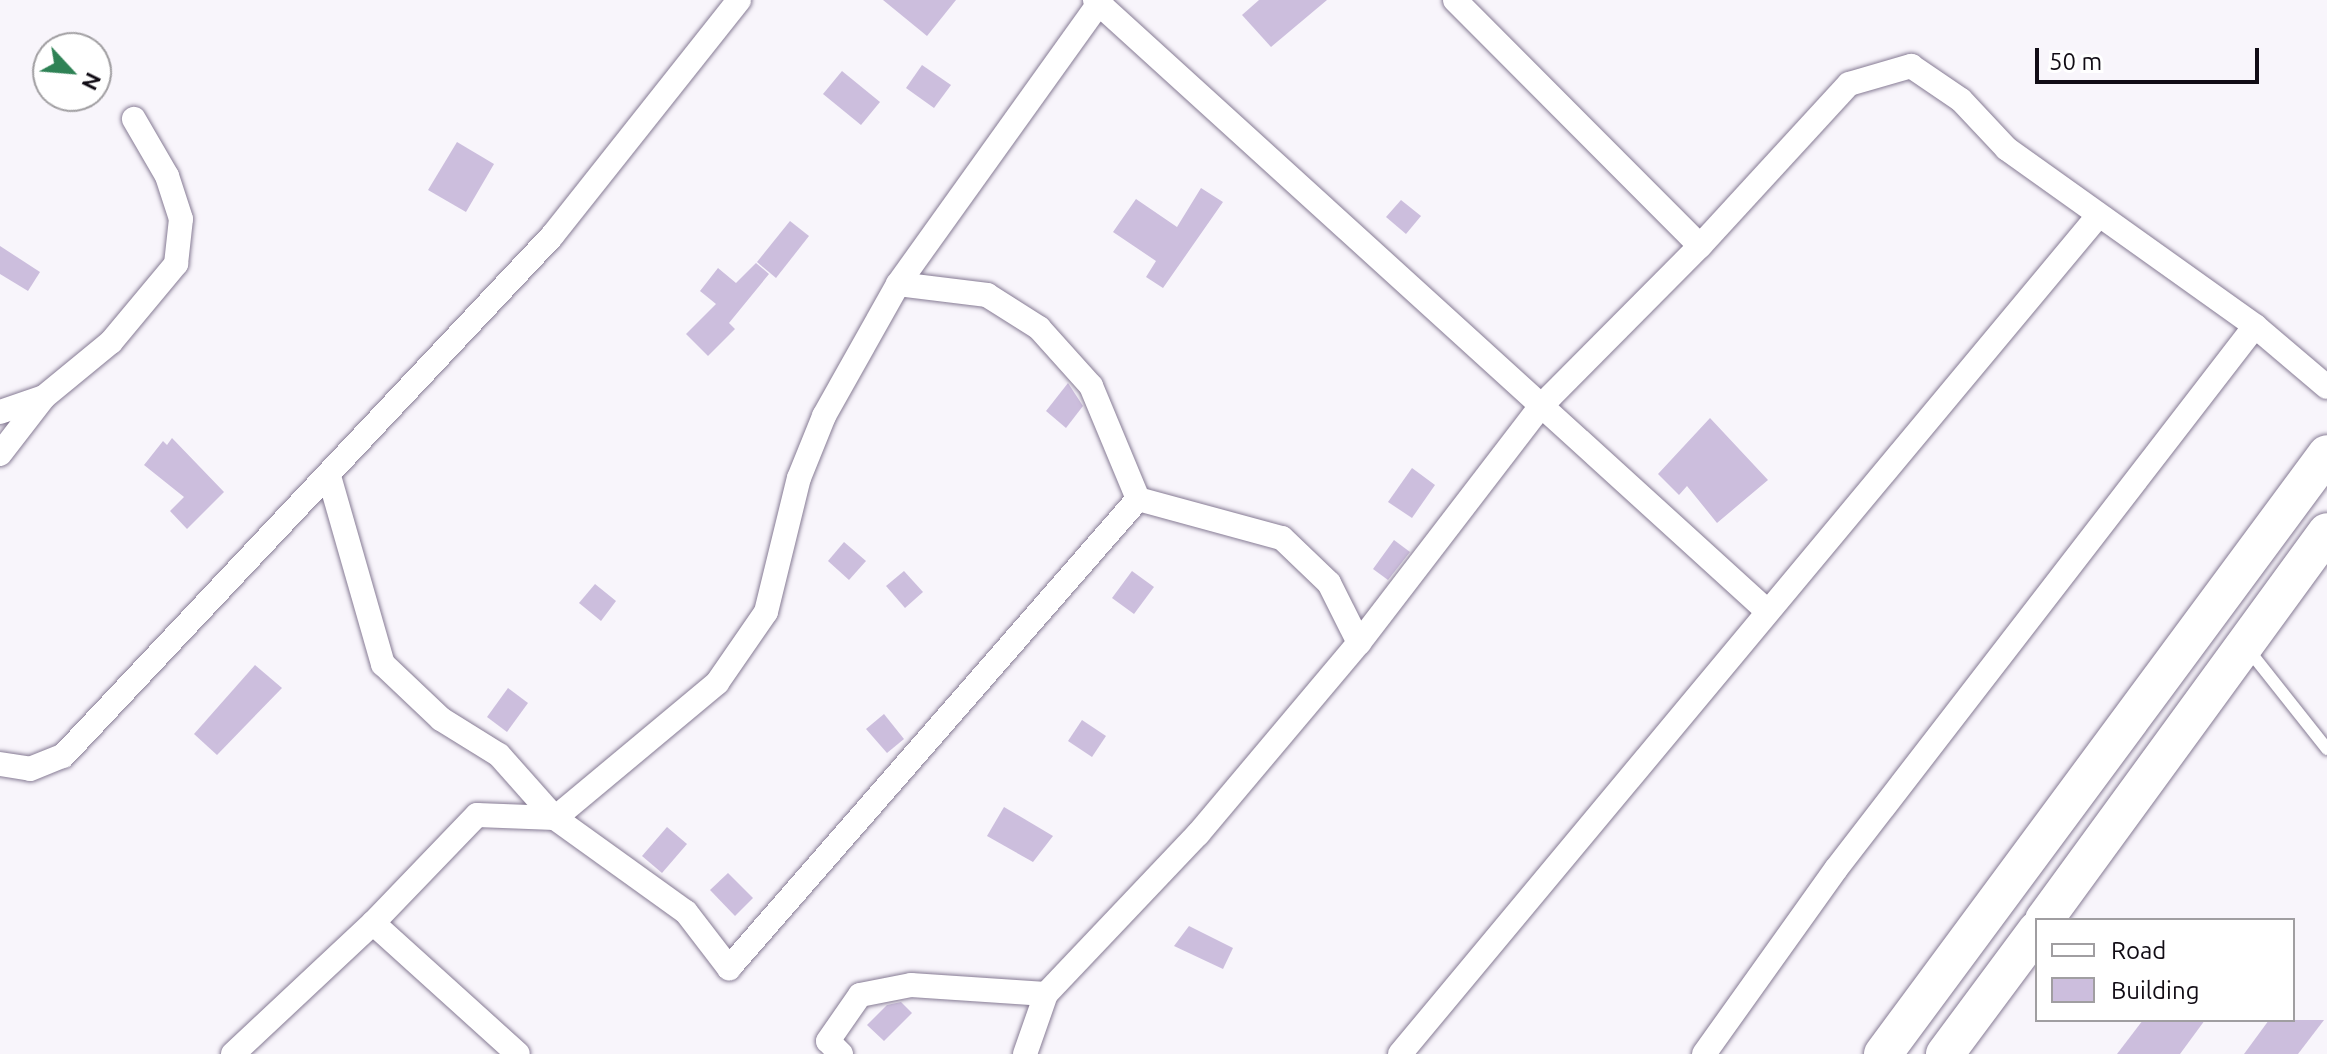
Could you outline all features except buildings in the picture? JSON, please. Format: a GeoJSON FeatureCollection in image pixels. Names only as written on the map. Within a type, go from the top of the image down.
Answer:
{"type":"FeatureCollection","features":[{"type":"Feature","properties":{"kind":"main road"},"geometry":{"type":"LineString","coordinates":[[1883,1054],[2327,454]]}},
{"type":"Feature","properties":{"kind":"main road"},"geometry":{"type":"LineString","coordinates":[[2045,918],[2327,532]]}},
{"type":"Feature","properties":{"kind":"main road"},"geometry":{"type":"LineString","coordinates":[[1945,1054],[2035,933]]}},
{"type":"Feature","properties":{"kind":"main road"},"geometry":{"type":"LineString","coordinates":[[1962,947],[2001,980]]}},
{"type":"Feature","properties":{"kind":"street"},"geometry":{"type":"LineString","coordinates":[[0,764],[30,769],[63,756],[552,236],[739,0]]}},
{"type":"Feature","properties":{"kind":"street"},"geometry":{"type":"LineString","coordinates":[[1455,0],[1700,246]]}},
{"type":"Feature","properties":{"kind":"street"},"geometry":{"type":"LineString","coordinates":[[233,1054],[373,923],[477,815],[555,818],[717,683],[766,612],[799,478],[814,441],[898,284],[1098,1],[1766,610]]}},
{"type":"Feature","properties":{"kind":"street"},"geometry":{"type":"LineString","coordinates":[[1025,1054],[1046,994],[1198,834],[1359,643],[1541,406],[1700,246],[1849,84],[1911,66],[1961,100],[2007,149],[2097,217],[2255,326],[2327,387]]}},
{"type":"Feature","properties":{"kind":"street"},"geometry":{"type":"LineString","coordinates":[[0,454],[44,397],[111,342],[176,264],[181,219],[167,176],[134,119]]}},
{"type":"Feature","properties":{"kind":"street"},"geometry":{"type":"LineString","coordinates":[[1400,1054],[1766,610],[2097,217]]}},
{"type":"Feature","properties":{"kind":"street"},"geometry":{"type":"LineString","coordinates":[[898,284],[987,295],[1039,328],[1091,386],[1138,499]]}},
{"type":"Feature","properties":{"kind":"street"},"geometry":{"type":"LineString","coordinates":[[1704,1054],[1836,869],[2255,326]]}},
{"type":"Feature","properties":{"kind":"street"},"geometry":{"type":"LineString","coordinates":[[0,412],[44,397]]}},
{"type":"Feature","properties":{"kind":"street"},"geometry":{"type":"LineString","coordinates":[[329,476],[383,664],[441,719],[499,755],[555,818],[686,912],[729,968],[1138,499]]}},
{"type":"Feature","properties":{"kind":"street"},"geometry":{"type":"LineString","coordinates":[[1138,499],[1282,538],[1329,583],[1359,643]]}},
{"type":"Feature","properties":{"kind":"street"},"geometry":{"type":"LineString","coordinates":[[373,923],[518,1054]]}},
{"type":"Feature","properties":{"kind":"street"},"geometry":{"type":"LineString","coordinates":[[841,1054],[828,1041],[860,995],[911,985],[1046,994]]}},
{"type":"Feature","properties":{"kind":"lane"},"geometry":{"type":"LineString","coordinates":[[2244,645],[2327,749]]}}]}
